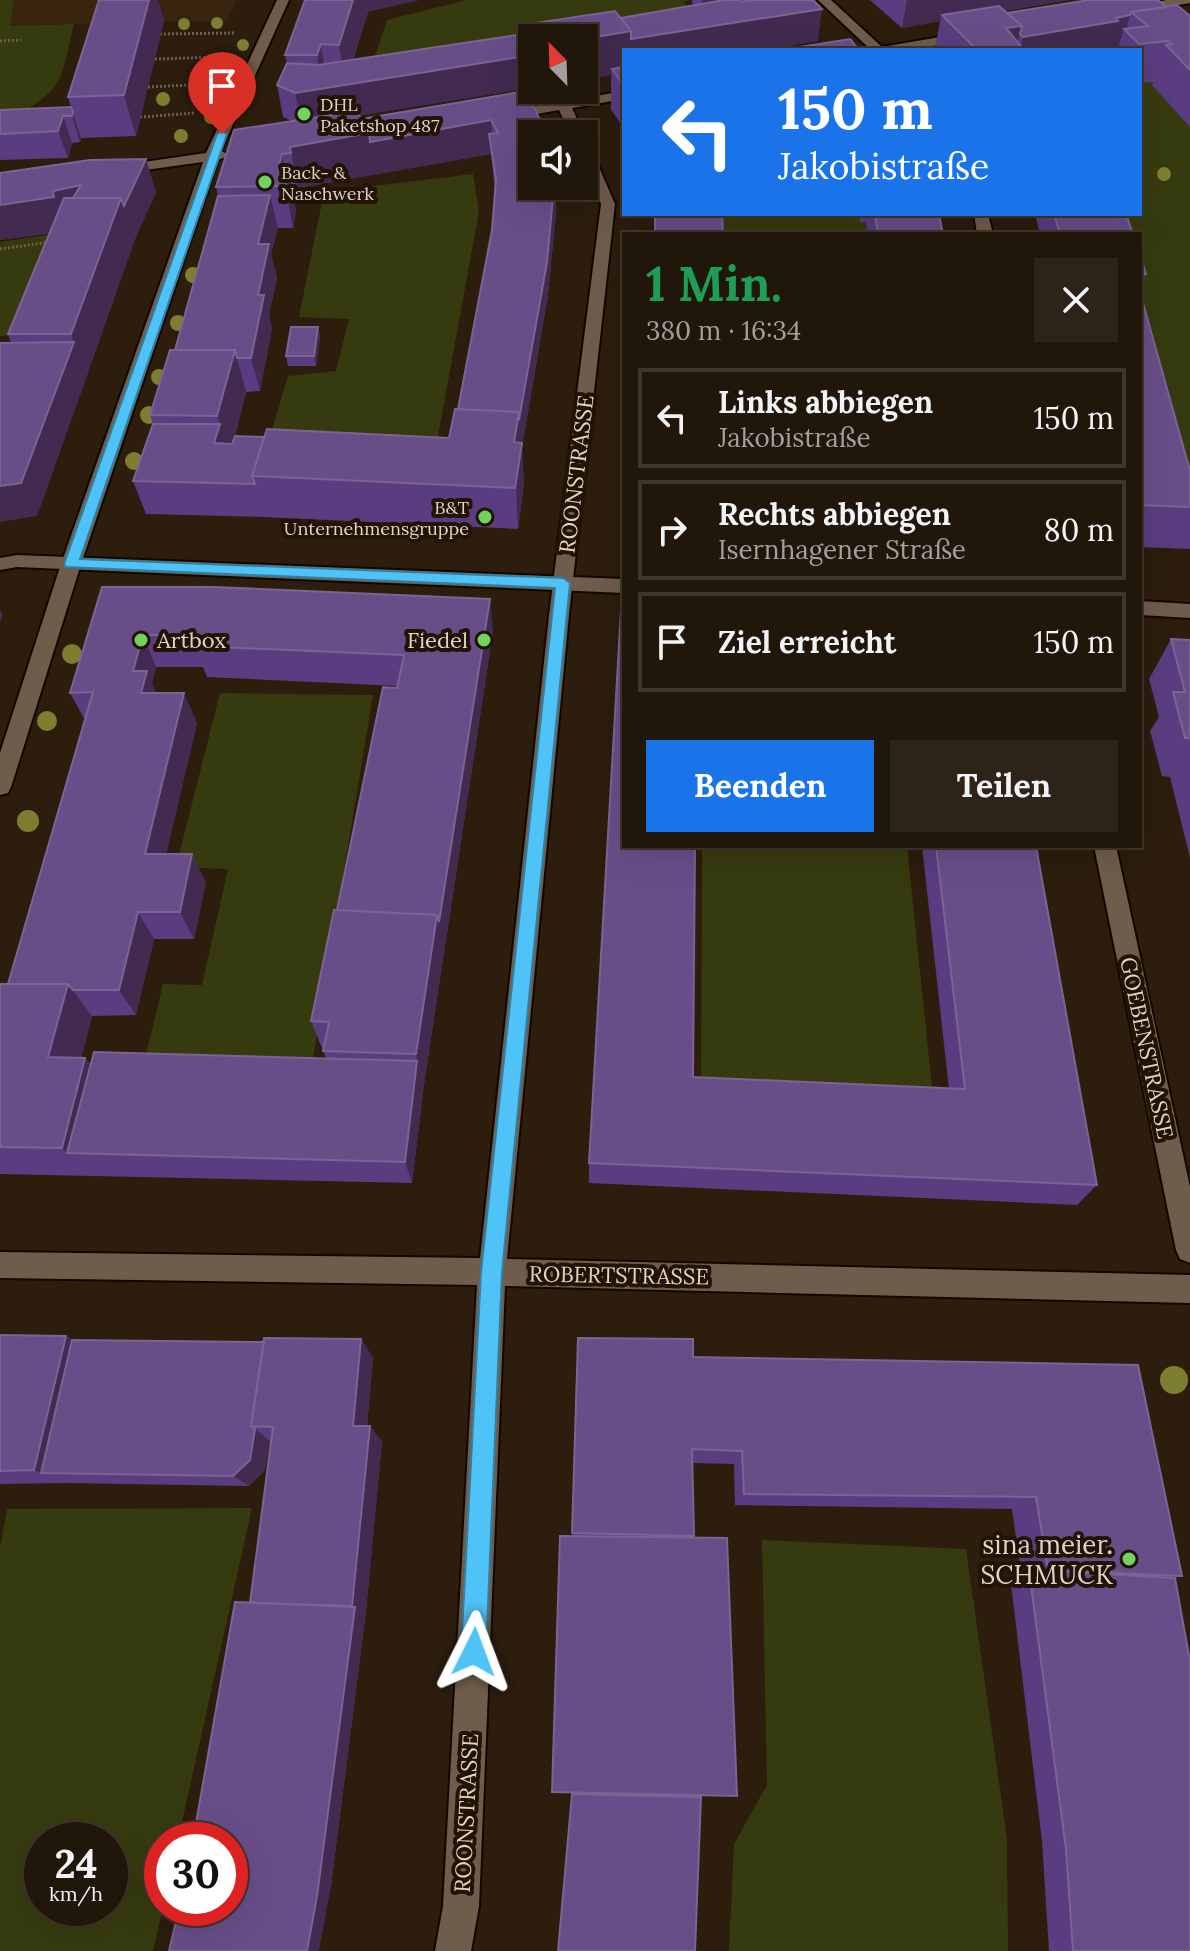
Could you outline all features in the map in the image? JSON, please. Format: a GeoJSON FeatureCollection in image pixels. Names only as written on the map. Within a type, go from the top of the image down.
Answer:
{"type":"FeatureCollection","features":[{"type":"Feature","properties":{"kind":"street"},"geometry":{"type":"LineString","coordinates":[[0,787],[71,564],[212,156],[283,0]]}},
{"type":"Feature","properties":{"kind":"street"},"geometry":{"type":"LineString","coordinates":[[824,0],[876,48]]}},
{"type":"Feature","properties":{"kind":"street"},"geometry":{"type":"LineString","coordinates":[[1122,11],[1150,3],[1189,0]]}},
{"type":"Feature","properties":{"kind":"street"},"geometry":{"type":"LineString","coordinates":[[1150,3],[1165,15]]}},
{"type":"Feature","properties":{"kind":"street"},"geometry":{"type":"LineString","coordinates":[[897,48],[980,34]]}},
{"type":"Feature","properties":{"kind":"street"},"geometry":{"type":"LineString","coordinates":[[486,119],[622,95]]}},
{"type":"Feature","properties":{"kind":"street"},"geometry":{"type":"LineString","coordinates":[[564,106],[570,120]]}},
{"type":"Feature","properties":{"kind":"street"},"geometry":{"type":"LineString","coordinates":[[104,171],[240,155]]}},
{"type":"Feature","properties":{"kind":"street","name":"ROONSTRASSE"},"geometry":{"type":"LineString","coordinates":[[453,1951],[461,1906],[492,1272],[563,583],[608,204],[598,181]]}},
{"type":"Feature","properties":{"kind":"street"},"geometry":{"type":"LineString","coordinates":[[0,564],[17,561],[622,586]]}},
{"type":"Feature","properties":{"kind":"street"},"geometry":{"type":"LineString","coordinates":[[1142,608],[1190,611]]}},
{"type":"Feature","properties":{"kind":"street","name":"GOEBENSTRASSE"},"geometry":{"type":"LineString","coordinates":[[1105,848],[1190,1250]]}},
{"type":"Feature","properties":{"kind":"street","name":"ROBERTSTRASSE"},"geometry":{"type":"LineString","coordinates":[[0,1265],[492,1272],[1190,1289]]}},
{"type":"Feature","properties":{"kind":"path"},"geometry":{"type":"LineString","coordinates":[[160,34],[221,33]]}},
{"type":"Feature","properties":{"kind":"path"},"geometry":{"type":"LineString","coordinates":[[0,41],[21,40]]}},
{"type":"Feature","properties":{"kind":"path"},"geometry":{"type":"LineString","coordinates":[[155,59],[210,57]]}},
{"type":"Feature","properties":{"kind":"path"},"geometry":{"type":"LineString","coordinates":[[148,87],[198,85]]}},
{"type":"Feature","properties":{"kind":"path"},"geometry":{"type":"LineString","coordinates":[[140,117],[185,113]]}},
{"type":"Feature","properties":{"kind":"path"},"geometry":{"type":"LineString","coordinates":[[41,234],[42,243]]}},
{"type":"Feature","properties":{"kind":"path"},"geometry":{"type":"LineString","coordinates":[[0,249],[60,240]]}},
{"type":"Feature","properties":{"kind":"shaded area"},"geometry":{"type":"Polygon","coordinates":[[[14,0],[237,0],[226,22],[10,26],[14,0]]]}},
{"type":"Feature","properties":{"kind":"green space"},"geometry":{"type":"Polygon","coordinates":[[[0,0],[14,0],[10,26],[74,24],[65,65],[55,86],[30,107],[0,119],[0,0]]]}},
{"type":"Feature","properties":{"kind":"green space"},"geometry":{"type":"Polygon","coordinates":[[[467,0],[691,0],[683,2],[707,27],[598,37],[598,24],[518,24],[518,42],[366,84],[387,20],[467,0]]]}},
{"type":"Feature","properties":{"kind":"green space"},"geometry":{"type":"Polygon","coordinates":[[[1154,82],[1190,126],[1190,513],[1142,396],[1142,232],[1108,232],[1102,216],[1142,216],[1142,83],[1154,82]]]}},
{"type":"Feature","properties":{"kind":"green space"},"geometry":{"type":"Polygon","coordinates":[[[473,174],[479,212],[434,458],[264,457],[288,376],[336,371],[349,319],[299,317],[324,192],[473,174]]]}},
{"type":"Feature","properties":{"kind":"green space"},"geometry":{"type":"Polygon","coordinates":[[[721,216],[858,216],[860,222],[866,222],[867,232],[718,232],[721,216]]]}},
{"type":"Feature","properties":{"kind":"green space"},"geometry":{"type":"Polygon","coordinates":[[[81,230],[35,334],[0,336],[0,242],[81,230]]]}},
{"type":"Feature","properties":{"kind":"green space"},"geometry":{"type":"Polygon","coordinates":[[[220,693],[373,695],[313,1058],[146,1055],[163,984],[202,985],[228,869],[176,867],[220,693]]]}},
{"type":"Feature","properties":{"kind":"green space"},"geometry":{"type":"Polygon","coordinates":[[[702,848],[907,848],[933,1097],[701,1087],[702,848]]]}},
{"type":"Feature","properties":{"kind":"green space"},"geometry":{"type":"Polygon","coordinates":[[[252,1508],[182,1822],[144,1822],[144,1926],[159,1926],[153,1951],[0,1951],[0,1548],[7,1509],[252,1508]]]}},
{"type":"Feature","properties":{"kind":"green space"},"geometry":{"type":"Polygon","coordinates":[[[762,1540],[966,1549],[1007,1839],[1008,1951],[729,1951],[734,1844],[767,1785],[762,1540]]]}},
{"type":"Feature","properties":{"kind":"building"},"geometry":{"type":"Polygon","coordinates":[[[99,0],[149,0],[124,95],[68,97],[99,0]]]}},
{"type":"Feature","properties":{"kind":"building"},"geometry":{"type":"Polygon","coordinates":[[[305,0],[353,0],[339,45],[321,44],[317,55],[285,55],[305,0]]]}},
{"type":"Feature","properties":{"kind":"building"},"geometry":{"type":"Polygon","coordinates":[[[724,0],[813,0],[822,9],[631,39],[631,31],[621,18],[724,0]]]}},
{"type":"Feature","properties":{"kind":"building"},"geometry":{"type":"Polygon","coordinates":[[[1089,0],[1158,0],[1167,7],[1131,12],[1130,15],[1116,18],[1118,21],[1023,37],[1020,34],[1022,26],[1007,13],[1089,0]]]}},
{"type":"Feature","properties":{"kind":"building"},"geometry":{"type":"Polygon","coordinates":[[[1177,5],[1190,16],[1190,70],[1166,45],[1172,44],[1168,41],[1139,44],[1124,29],[1148,26],[1131,12],[1177,5]]]}},
{"type":"Feature","properties":{"kind":"building"},"geometry":{"type":"Polygon","coordinates":[[[999,6],[1022,26],[1006,28],[1022,48],[975,48],[942,15],[999,6]]]}},
{"type":"Feature","properties":{"kind":"building"},"geometry":{"type":"Polygon","coordinates":[[[615,11],[631,31],[598,37],[598,24],[536,23],[615,11]]]}},
{"type":"Feature","properties":{"kind":"building"},"geometry":{"type":"Polygon","coordinates":[[[518,35],[518,57],[295,93],[277,85],[287,63],[318,65],[518,35]]]}},
{"type":"Feature","properties":{"kind":"building"},"geometry":{"type":"Polygon","coordinates":[[[850,39],[857,48],[794,48],[850,39]]]}},
{"type":"Feature","properties":{"kind":"building"},"geometry":{"type":"Polygon","coordinates":[[[622,67],[622,83],[612,69],[622,67]]]}},
{"type":"Feature","properties":{"kind":"building"},"geometry":{"type":"Polygon","coordinates":[[[518,92],[518,104],[532,104],[540,120],[518,120],[518,200],[553,200],[547,262],[519,420],[519,412],[458,409],[492,230],[496,179],[489,134],[498,133],[491,120],[370,142],[361,119],[518,92]]]}},
{"type":"Feature","properties":{"kind":"building"},"geometry":{"type":"Polygon","coordinates":[[[71,107],[72,116],[63,116],[58,131],[0,134],[0,110],[71,107]]]}},
{"type":"Feature","properties":{"kind":"building"},"geometry":{"type":"Polygon","coordinates":[[[357,111],[369,133],[290,147],[291,153],[282,154],[278,169],[288,169],[285,186],[216,187],[234,130],[357,111]]]}},
{"type":"Feature","properties":{"kind":"building"},"geometry":{"type":"Polygon","coordinates":[[[146,159],[124,206],[121,198],[73,198],[81,185],[53,191],[54,197],[0,205],[0,173],[90,160],[146,159]]]}},
{"type":"Feature","properties":{"kind":"building"},"geometry":{"type":"Polygon","coordinates":[[[270,195],[258,244],[269,244],[258,295],[264,295],[251,358],[237,358],[235,350],[175,350],[218,196],[270,195]]]}},
{"type":"Feature","properties":{"kind":"building"},"geometry":{"type":"Polygon","coordinates":[[[64,198],[121,198],[71,334],[8,334],[64,198]]]}},
{"type":"Feature","properties":{"kind":"building"},"geometry":{"type":"Polygon","coordinates":[[[655,216],[722,216],[723,232],[655,232],[655,216]]]}},
{"type":"Feature","properties":{"kind":"building"},"geometry":{"type":"Polygon","coordinates":[[[875,216],[939,216],[943,232],[878,232],[875,216]]]}},
{"type":"Feature","properties":{"kind":"building"},"geometry":{"type":"Polygon","coordinates":[[[1055,216],[1127,216],[1132,232],[1059,232],[1055,216]]]}},
{"type":"Feature","properties":{"kind":"building"},"geometry":{"type":"Polygon","coordinates":[[[1142,299],[1190,471],[1190,507],[1142,505],[1142,299]]]}},
{"type":"Feature","properties":{"kind":"building"},"geometry":{"type":"Polygon","coordinates":[[[291,327],[318,327],[314,356],[286,356],[291,327]]]}},
{"type":"Feature","properties":{"kind":"building"},"geometry":{"type":"Polygon","coordinates":[[[74,342],[21,483],[0,486],[0,343],[74,342]]]}},
{"type":"Feature","properties":{"kind":"building"},"geometry":{"type":"Polygon","coordinates":[[[170,350],[235,350],[217,416],[150,415],[170,350]]]}},
{"type":"Feature","properties":{"kind":"building"},"geometry":{"type":"Polygon","coordinates":[[[455,409],[519,412],[514,442],[522,443],[515,488],[252,476],[267,429],[449,438],[455,409]]]}},
{"type":"Feature","properties":{"kind":"building"},"geometry":{"type":"Polygon","coordinates":[[[153,424],[220,424],[214,443],[232,444],[235,436],[264,437],[252,476],[255,484],[133,481],[153,424]]]}},
{"type":"Feature","properties":{"kind":"building"},"geometry":{"type":"Polygon","coordinates":[[[102,587],[213,587],[490,599],[439,922],[437,915],[337,910],[383,687],[397,688],[404,655],[195,646],[198,635],[143,635],[133,671],[147,671],[141,693],[184,693],[145,854],[192,854],[180,912],[138,912],[119,990],[73,990],[68,984],[8,984],[93,692],[70,693],[102,587]]]}},
{"type":"Feature","properties":{"kind":"building"},"geometry":{"type":"Polygon","coordinates":[[[622,610],[622,848],[695,848],[693,1077],[965,1089],[936,848],[1036,848],[1097,1185],[589,1163],[622,610]]]}},
{"type":"Feature","properties":{"kind":"building"},"geometry":{"type":"Polygon","coordinates":[[[1171,639],[1190,640],[1190,738],[1185,738],[1173,692],[1185,692],[1171,639]]]}},
{"type":"Feature","properties":{"kind":"building"},"geometry":{"type":"Polygon","coordinates":[[[334,910],[437,915],[416,1054],[323,1051],[329,1022],[311,1021],[334,910]]]}},
{"type":"Feature","properties":{"kind":"building"},"geometry":{"type":"Polygon","coordinates":[[[0,984],[68,984],[48,1057],[85,1058],[62,1148],[0,1147],[0,984]]]}},
{"type":"Feature","properties":{"kind":"building"},"geometry":{"type":"Polygon","coordinates":[[[94,1052],[417,1061],[405,1162],[67,1153],[94,1052]]]}},
{"type":"Feature","properties":{"kind":"building"},"geometry":{"type":"Polygon","coordinates":[[[0,1335],[66,1336],[34,1470],[0,1471],[0,1335]]]}},
{"type":"Feature","properties":{"kind":"building"},"geometry":{"type":"Polygon","coordinates":[[[264,1338],[361,1339],[353,1426],[370,1426],[352,1606],[250,1603],[273,1427],[251,1426],[264,1338]]]}},
{"type":"Feature","properties":{"kind":"building"},"geometry":{"type":"Polygon","coordinates":[[[578,1338],[693,1339],[693,1357],[1138,1365],[1182,1576],[1048,1570],[1036,1497],[744,1494],[742,1451],[692,1449],[694,1536],[572,1533],[578,1338]]]}},
{"type":"Feature","properties":{"kind":"building"},"geometry":{"type":"Polygon","coordinates":[[[72,1340],[264,1342],[251,1426],[255,1429],[250,1460],[233,1476],[41,1473],[72,1340]]]}},
{"type":"Feature","properties":{"kind":"building"},"geometry":{"type":"Polygon","coordinates":[[[560,1536],[727,1538],[737,1796],[552,1792],[560,1536]]]}},
{"type":"Feature","properties":{"kind":"building"},"geometry":{"type":"Polygon","coordinates":[[[1029,1570],[1175,1578],[1190,1661],[1190,1951],[1073,1951],[1066,1849],[1029,1570]]]}},
{"type":"Feature","properties":{"kind":"building"},"geometry":{"type":"Polygon","coordinates":[[[235,1602],[355,1607],[307,1951],[169,1951],[175,1926],[248,1926],[248,1822],[196,1822],[235,1602]]]}},
{"type":"Feature","properties":{"kind":"building"},"geometry":{"type":"Polygon","coordinates":[[[572,1794],[701,1797],[695,1951],[558,1951],[572,1794]]]}},
{"type":"Feature","properties":{"kind":"place","name":"DHL Paketshop 487"},"geometry":{"type":"Point","coordinates":[304,114]}},
{"type":"Feature","properties":{"kind":"place","name":"Back- & Naschwerk"},"geometry":{"type":"Point","coordinates":[265,182]}},
{"type":"Feature","properties":{"kind":"place","name":"B&T Unternehmensgruppe"},"geometry":{"type":"Point","coordinates":[485,517]}},
{"type":"Feature","properties":{"kind":"place","name":"Artbox"},"geometry":{"type":"Point","coordinates":[141,640]}},
{"type":"Feature","properties":{"kind":"place","name":"Fiedel"},"geometry":{"type":"Point","coordinates":[484,640]}},
{"type":"Feature","properties":{"kind":"place","name":"sina meier. SCHMUCK"},"geometry":{"type":"Point","coordinates":[1129,1559]}},
{"type":"Feature","properties":{"kind":"route"},"geometry":{"type":"LineString","coordinates":[[222,134],[71,564],[563,583],[492,1272],[474,1652]]}}]}
